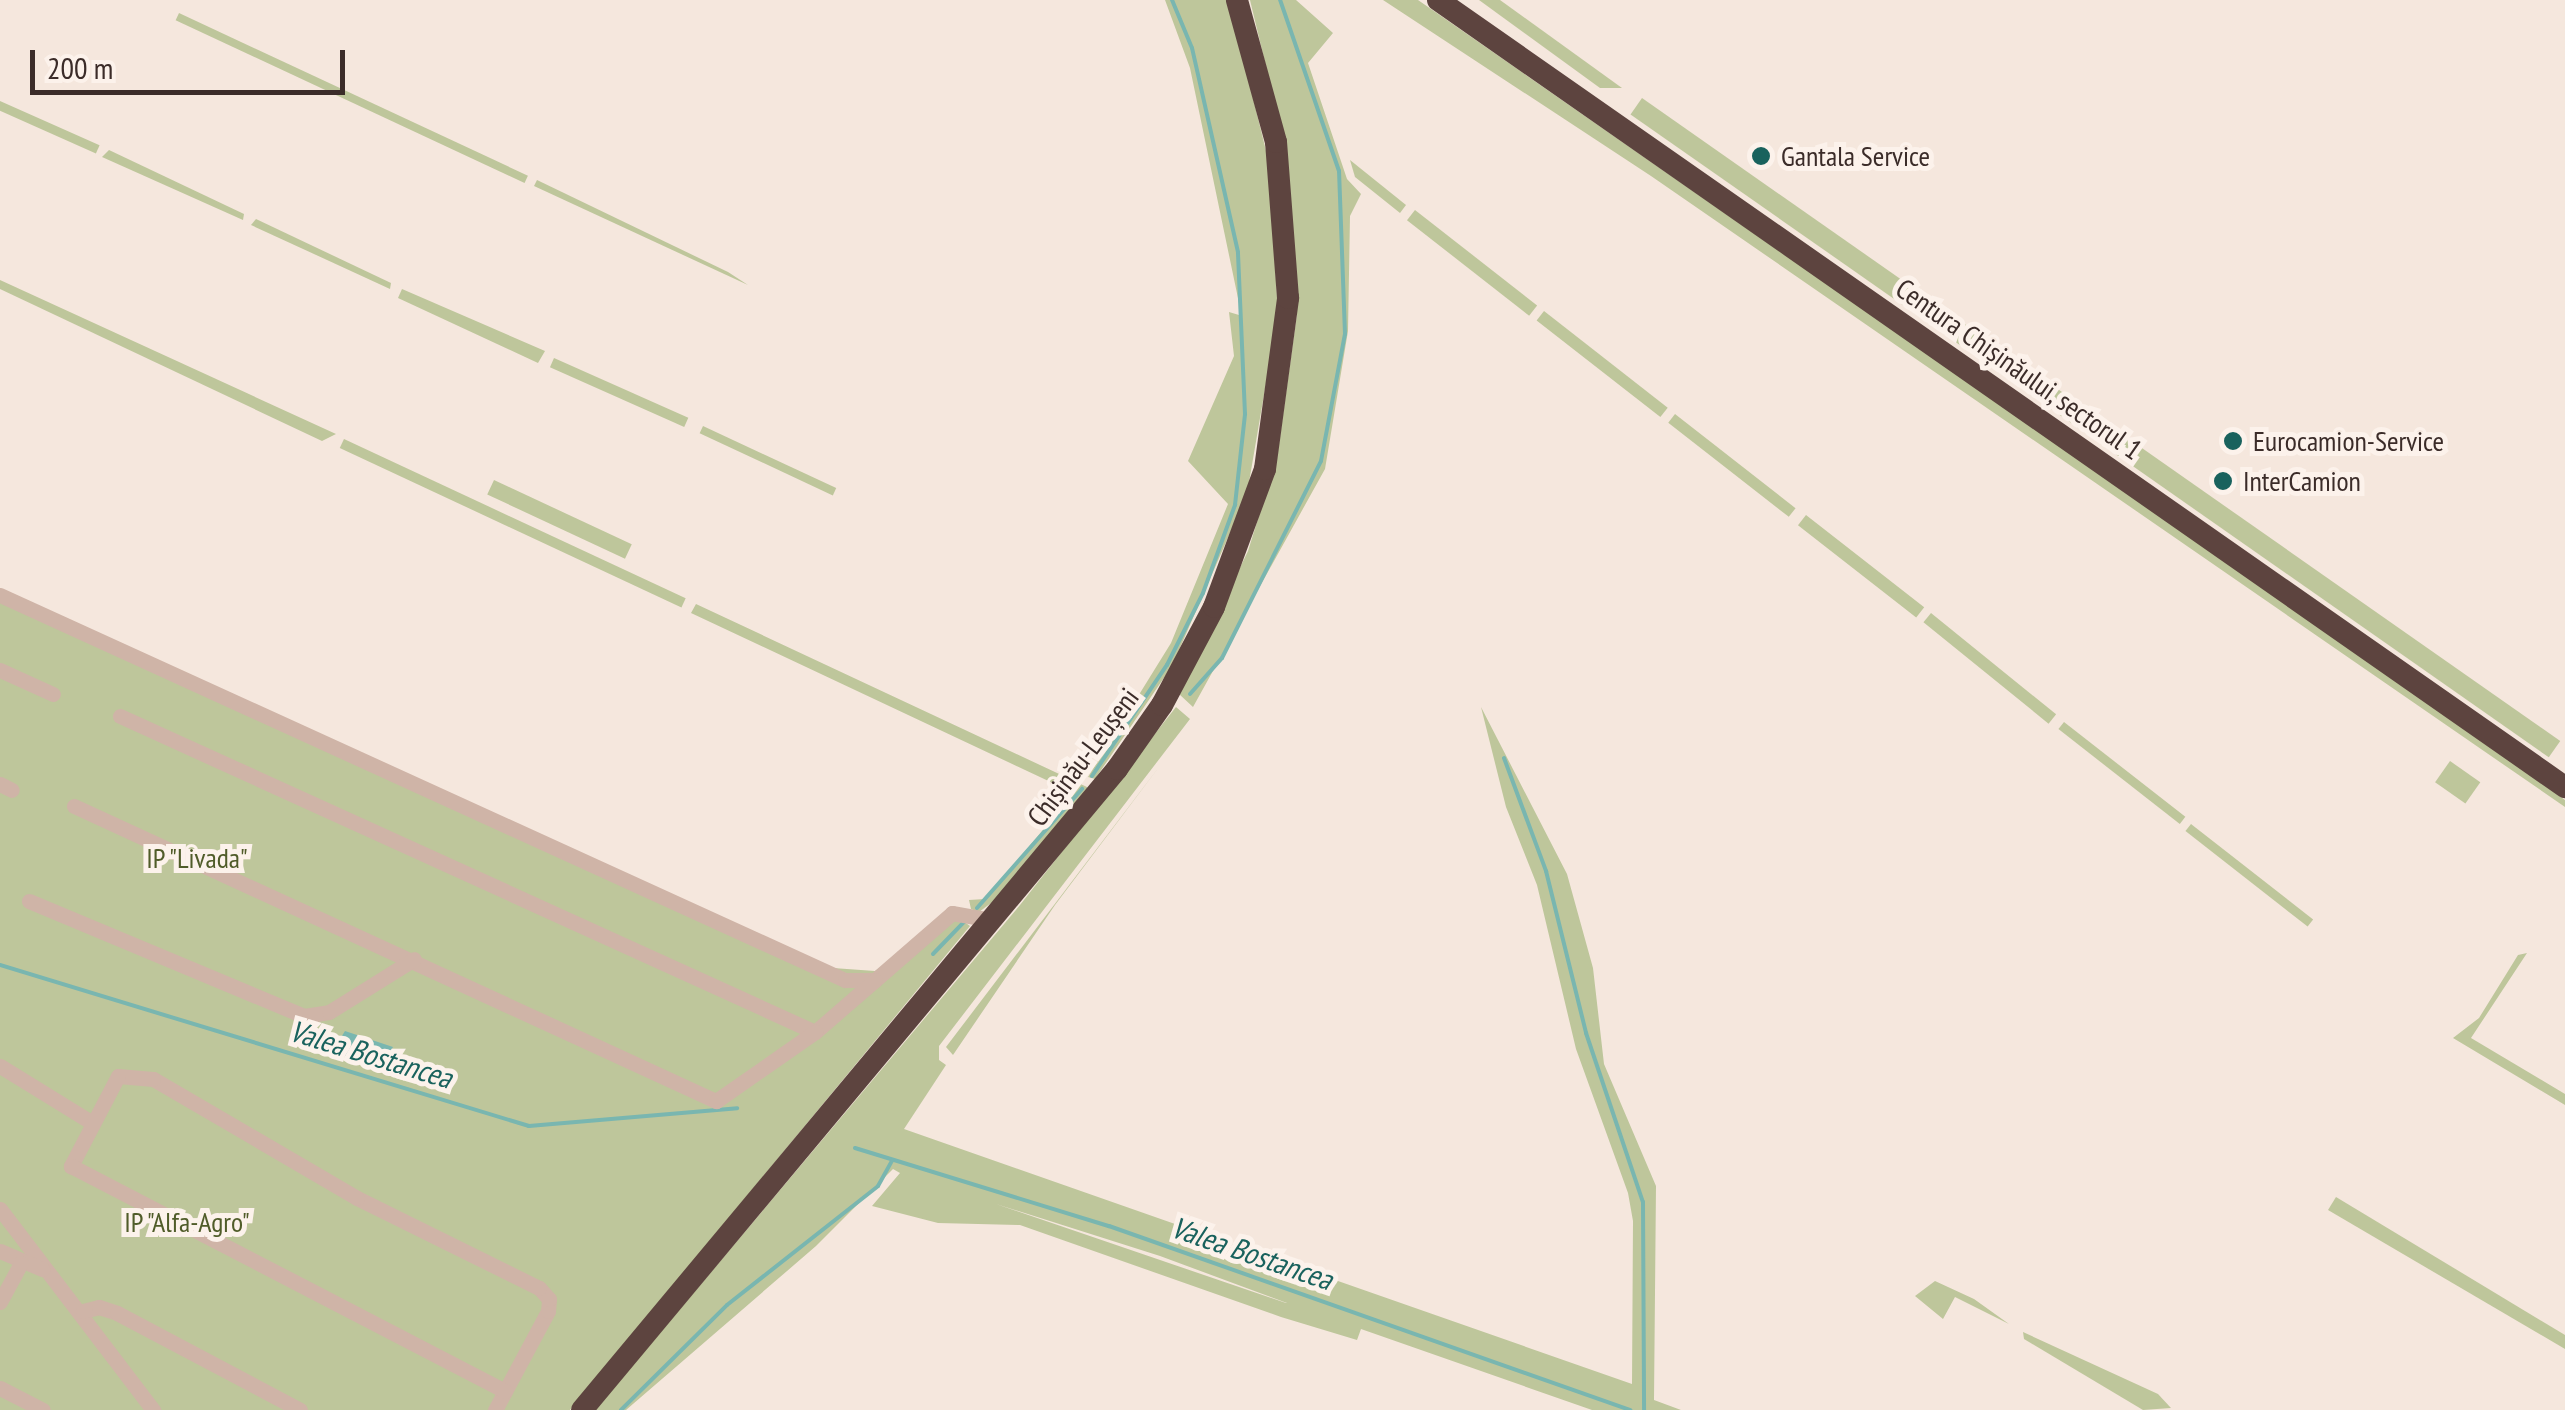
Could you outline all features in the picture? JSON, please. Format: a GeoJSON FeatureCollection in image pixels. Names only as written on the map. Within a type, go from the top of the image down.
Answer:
{"type":"FeatureCollection","features":[{"type":"Feature","properties":{"kind":"highway","name":"Chișinău-Leușeni"},"geometry":{"type":"LineString","coordinates":[[582,1410],[992,920],[1162,705],[1220,593],[1265,469],[1286,344],[1288,253],[1276,142],[1237,0]]}},
{"type":"Feature","properties":{"kind":"highway","name":"Centura Chișinăului, sectorul 1"},"geometry":{"type":"LineString","coordinates":[[1438,0],[2565,786]]}},
{"type":"Feature","properties":{"kind":"highway","name":"Centura Chișinăului, sectorul 1"},"geometry":{"type":"LineString","coordinates":[[1463,0],[2565,770]]}},
{"type":"Feature","properties":{"kind":"street"},"geometry":{"type":"LineString","coordinates":[[0,595],[829,975],[876,980]]}},
{"type":"Feature","properties":{"kind":"street"},"geometry":{"type":"LineString","coordinates":[[0,670],[53,694]]}},
{"type":"Feature","properties":{"kind":"street"},"geometry":{"type":"LineString","coordinates":[[120,716],[816,1032]]}},
{"type":"Feature","properties":{"kind":"street"},"geometry":{"type":"LineString","coordinates":[[74,806],[716,1101],[816,1032],[952,913],[992,920]]}},
{"type":"Feature","properties":{"kind":"street"},"geometry":{"type":"LineString","coordinates":[[29,901],[304,1016],[329,1012],[414,959]]}},
{"type":"Feature","properties":{"kind":"street"},"geometry":{"type":"LineString","coordinates":[[0,1066],[91,1122]]}},
{"type":"Feature","properties":{"kind":"street"},"geometry":{"type":"LineString","coordinates":[[495,1410],[548,1311],[549,1300],[539,1288],[357,1198],[153,1079],[131,1072],[118,1076],[71,1166],[504,1391]]}},
{"type":"Feature","properties":{"kind":"street"},"geometry":{"type":"LineString","coordinates":[[0,1208],[42,1269],[82,1311],[153,1410]]}},
{"type":"Feature","properties":{"kind":"street"},"geometry":{"type":"LineString","coordinates":[[0,1251],[42,1269]]}},
{"type":"Feature","properties":{"kind":"street"},"geometry":{"type":"LineString","coordinates":[[0,1302],[21,1262]]}},
{"type":"Feature","properties":{"kind":"street"},"geometry":{"type":"LineString","coordinates":[[82,1311],[99,1306],[117,1313],[300,1410]]}},
{"type":"Feature","properties":{"kind":"street"},"geometry":{"type":"LineString","coordinates":[[0,1388],[43,1410]]}},
{"type":"Feature","properties":{"kind":"green space"},"geometry":{"type":"Polygon","coordinates":[[[1165,0],[1226,0],[1269,163],[1278,313],[1247,494],[1172,666],[1095,779],[1088,777],[1171,643],[1228,504],[1188,461],[1234,356],[1229,312],[1239,315],[1239,303],[1190,68],[1165,0]]]}},
{"type":"Feature","properties":{"kind":"green space"},"geometry":{"type":"Polygon","coordinates":[[[1250,0],[1296,0],[1333,33],[1308,63],[1347,179],[1361,194],[1350,216],[1348,331],[1325,469],[1193,707],[1179,694],[1248,551],[1277,458],[1297,314],[1287,154],[1250,0]]]}},
{"type":"Feature","properties":{"kind":"green space"},"geometry":{"type":"Polygon","coordinates":[[[1383,0],[1418,0],[2473,733],[2565,800],[2565,807],[1651,176],[1383,0]]]}},
{"type":"Feature","properties":{"kind":"green space"},"geometry":{"type":"Polygon","coordinates":[[[1479,0],[1500,0],[1622,88],[1600,88],[1479,0]]]}},
{"type":"Feature","properties":{"kind":"green space"},"geometry":{"type":"Polygon","coordinates":[[[179,13],[528,176],[525,183],[176,20],[179,13]]]}},
{"type":"Feature","properties":{"kind":"green space"},"geometry":{"type":"Polygon","coordinates":[[[1642,98],[2560,741],[2549,757],[1631,114],[1642,98]]]}},
{"type":"Feature","properties":{"kind":"green space"},"geometry":{"type":"Polygon","coordinates":[[[0,101],[100,145],[96,154],[0,111],[0,101]]]}},
{"type":"Feature","properties":{"kind":"green space"},"geometry":{"type":"Polygon","coordinates":[[[109,150],[244,214],[243,220],[102,157],[109,150]]]}},
{"type":"Feature","properties":{"kind":"green space"},"geometry":{"type":"Polygon","coordinates":[[[1350,160],[1406,205],[1400,213],[1355,177],[1350,160]]]}},
{"type":"Feature","properties":{"kind":"green space"},"geometry":{"type":"Polygon","coordinates":[[[537,180],[728,272],[748,285],[534,186],[537,180]]]}},
{"type":"Feature","properties":{"kind":"green space"},"geometry":{"type":"Polygon","coordinates":[[[1415,210],[1537,305],[1529,316],[1407,220],[1415,210]]]}},
{"type":"Feature","properties":{"kind":"green space"},"geometry":{"type":"Polygon","coordinates":[[[256,219],[391,283],[390,289],[251,225],[256,219]]]}},
{"type":"Feature","properties":{"kind":"green space"},"geometry":{"type":"Polygon","coordinates":[[[0,280],[336,434],[322,441],[0,289],[0,280]]]}},
{"type":"Feature","properties":{"kind":"green space"},"geometry":{"type":"Polygon","coordinates":[[[402,289],[545,351],[538,363],[398,298],[402,289]]]}},
{"type":"Feature","properties":{"kind":"green space"},"geometry":{"type":"Polygon","coordinates":[[[1544,311],[1668,408],[1660,417],[1537,320],[1544,311]]]}},
{"type":"Feature","properties":{"kind":"green space"},"geometry":{"type":"Polygon","coordinates":[[[554,358],[688,418],[684,427],[550,367],[554,358]]]}},
{"type":"Feature","properties":{"kind":"green space"},"geometry":{"type":"Polygon","coordinates":[[[1675,414],[1796,508],[1789,517],[1668,423],[1675,414]]]}},
{"type":"Feature","properties":{"kind":"green space"},"geometry":{"type":"Polygon","coordinates":[[[703,426],[836,488],[833,495],[700,433],[703,426]]]}},
{"type":"Feature","properties":{"kind":"green space"},"geometry":{"type":"Polygon","coordinates":[[[344,439],[686,598],[681,607],[340,448],[344,439]]]}},
{"type":"Feature","properties":{"kind":"green space"},"geometry":{"type":"Polygon","coordinates":[[[494,480],[632,544],[625,559],[487,495],[494,480]]]}},
{"type":"Feature","properties":{"kind":"green space"},"geometry":{"type":"Polygon","coordinates":[[[1806,515],[1924,607],[1916,618],[1798,525],[1806,515]]]}},
{"type":"Feature","properties":{"kind":"green space"},"geometry":{"type":"Polygon","coordinates":[[[0,588],[833,968],[875,971],[946,923],[959,918],[970,926],[570,1410],[0,1410],[0,588]]]}},
{"type":"Feature","properties":{"kind":"green space"},"geometry":{"type":"Polygon","coordinates":[[[696,604],[1087,790],[995,900],[979,912],[971,909],[969,900],[985,899],[1074,793],[691,613],[696,604]]]}},
{"type":"Feature","properties":{"kind":"green space"},"geometry":{"type":"Polygon","coordinates":[[[1931,613],[2056,714],[2049,724],[1923,622],[1931,613]]]}},
{"type":"Feature","properties":{"kind":"green space"},"geometry":{"type":"Polygon","coordinates":[[[1176,707],[1190,719],[939,1046],[939,1060],[946,1065],[904,1129],[1632,1384],[1633,1221],[1628,1193],[1576,1049],[1537,885],[1506,807],[1481,707],[1567,874],[1593,968],[1604,1064],[1656,1186],[1654,1400],[1681,1410],[1592,1410],[1361,1329],[1357,1340],[1281,1317],[1020,1225],[938,1223],[872,1206],[900,1173],[893,1169],[816,1246],[626,1410],[595,1410],[1020,905],[1176,707]],[[996,1204],[1287,1303],[1160,1256],[996,1204]]]}},
{"type":"Feature","properties":{"kind":"green space"},"geometry":{"type":"Polygon","coordinates":[[[2064,722],[2185,817],[2180,824],[2058,729],[2064,722]]]}},
{"type":"Feature","properties":{"kind":"green space"},"geometry":{"type":"Polygon","coordinates":[[[2450,761],[2480,782],[2465,804],[2435,782],[2450,761]]]}},
{"type":"Feature","properties":{"kind":"green space"},"geometry":{"type":"Polygon","coordinates":[[[1162,763],[1055,905],[953,1055],[946,1047],[1162,763]]]}},
{"type":"Feature","properties":{"kind":"green space"},"geometry":{"type":"Polygon","coordinates":[[[2191,824],[2313,919],[2308,927],[2185,831],[2191,824]]]}},
{"type":"Feature","properties":{"kind":"green space"},"geometry":{"type":"Polygon","coordinates":[[[2527,953],[2471,1038],[2565,1094],[2565,1105],[2453,1038],[2479,1018],[2518,955],[2527,953]]]}},
{"type":"Feature","properties":{"kind":"green space"},"geometry":{"type":"Polygon","coordinates":[[[2336,1197],[2565,1335],[2565,1349],[2328,1210],[2336,1197]]]}},
{"type":"Feature","properties":{"kind":"green space"},"geometry":{"type":"Polygon","coordinates":[[[1935,1281],[1974,1299],[2009,1324],[1955,1297],[1943,1319],[1915,1296],[1935,1281]]]}},
{"type":"Feature","properties":{"kind":"green space"},"geometry":{"type":"Polygon","coordinates":[[[2023,1332],[2158,1394],[2171,1408],[2143,1410],[2024,1339],[2023,1332]]]}},
{"type":"Feature","properties":{"kind":"water"},"geometry":{"type":"Polygon","coordinates":[[[345,1031],[393,1047],[384,1063],[374,1069],[333,1050],[345,1031]]]}},
{"type":"Feature","properties":{"kind":"waterway"},"geometry":{"type":"LineString","coordinates":[[1092,776],[1167,665],[1203,593],[1235,505],[1245,414],[1238,252],[1192,48],[1172,0]]}},
{"type":"Feature","properties":{"kind":"waterway"},"geometry":{"type":"LineString","coordinates":[[1190,694],[1222,658],[1321,461],[1345,334],[1339,171],[1280,0]]}},
{"type":"Feature","properties":{"kind":"waterway"},"geometry":{"type":"LineString","coordinates":[[1504,758],[1546,871],[1586,1033],[1643,1202],[1644,1410]]}},
{"type":"Feature","properties":{"kind":"waterway"},"geometry":{"type":"LineString","coordinates":[[977,908],[1082,789]]}},
{"type":"Feature","properties":{"kind":"waterway"},"geometry":{"type":"LineString","coordinates":[[933,954],[964,922]]}},
{"type":"Feature","properties":{"kind":"waterway","name":"Valea Bostancea"},"geometry":{"type":"LineString","coordinates":[[0,965],[529,1126],[737,1108]]}},
{"type":"Feature","properties":{"kind":"waterway","name":"Valea Bostancea"},"geometry":{"type":"LineString","coordinates":[[855,1148],[1109,1226],[1630,1410]]}},
{"type":"Feature","properties":{"kind":"waterway"},"geometry":{"type":"LineString","coordinates":[[621,1410],[727,1305],[878,1186],[892,1161]]}},
{"type":"Feature","properties":{"kind":"place","name":"Gantala Service"},"geometry":{"type":"Point","coordinates":[1761,156]}},
{"type":"Feature","properties":{"kind":"place","name":"Eurocamion-Service"},"geometry":{"type":"Point","coordinates":[2233,441]}},
{"type":"Feature","properties":{"kind":"place","name":"InterCamion"},"geometry":{"type":"Point","coordinates":[2223,481]}},
{"type":"Feature","properties":{"kind":"park label","name":"IP \"Livada\""},"geometry":{"type":"Point","coordinates":[197,858]}},
{"type":"Feature","properties":{"kind":"park label","name":"IP \"Alfa-Agro\""},"geometry":{"type":"Point","coordinates":[187,1222]}}]}
